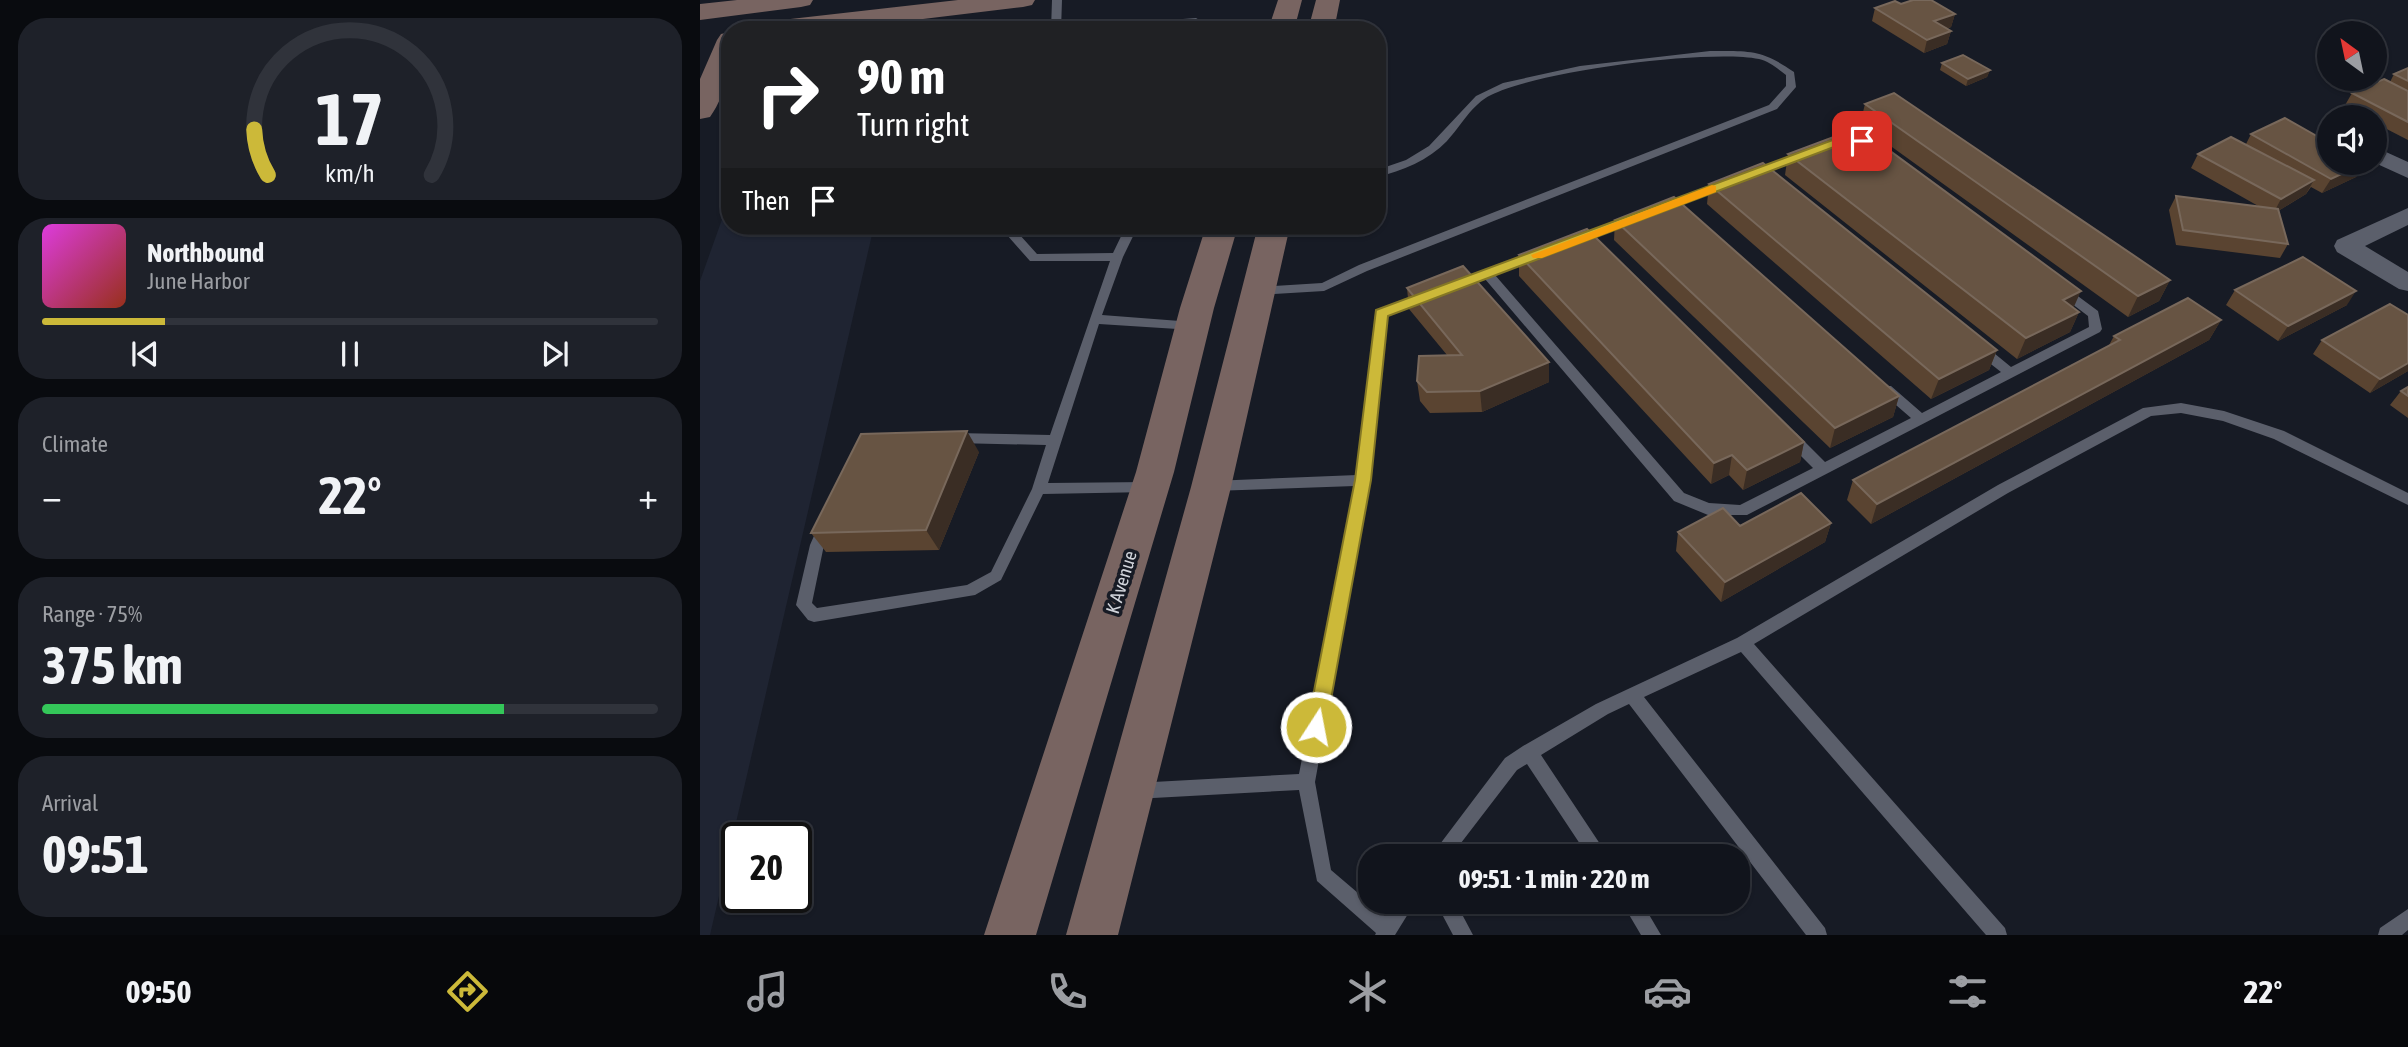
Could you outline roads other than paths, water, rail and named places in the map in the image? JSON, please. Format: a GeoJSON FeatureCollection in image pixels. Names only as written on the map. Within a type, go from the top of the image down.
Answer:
{"type":"FeatureCollection","features":[{"type":"Feature","properties":{"kind":"main road"},"geometry":{"type":"LineString","coordinates":[[700,111],[713,21],[801,0]]}},
{"type":"Feature","properties":{"kind":"main road"},"geometry":{"type":"LineString","coordinates":[[842,21],[1023,0]]}},
{"type":"Feature","properties":{"kind":"main road"},"geometry":{"type":"LineString","coordinates":[[1284,21],[1290,0]]}},
{"type":"Feature","properties":{"kind":"main road"},"geometry":{"type":"LineString","coordinates":[[1323,21],[1328,0]]}},
{"type":"Feature","properties":{"kind":"main road","name":"K Avenue"},"geometry":{"type":"LineString","coordinates":[[1010,935],[1150,487],[1219,235]]}},
{"type":"Feature","properties":{"kind":"main road"},"geometry":{"type":"LineString","coordinates":[[1092,935],[1211,486],[1272,235]]}},
{"type":"Feature","properties":{"kind":"main road"},"geometry":{"type":"LineString","coordinates":[[1150,487],[1211,486]]}},
{"type":"Feature","properties":{"kind":"street"},"geometry":{"type":"LineString","coordinates":[[2387,160],[2408,171]]}},
{"type":"Feature","properties":{"kind":"street"},"geometry":{"type":"LineString","coordinates":[[2408,215],[2346,246],[2408,283]]}},
{"type":"Feature","properties":{"kind":"lane"},"geometry":{"type":"LineString","coordinates":[[1056,21],[1057,0]]}},
{"type":"Feature","properties":{"kind":"lane"},"geometry":{"type":"LineString","coordinates":[[1258,291],[1324,287],[1363,268],[1773,107],[1791,88],[1791,74],[1763,57],[1727,54],[1611,64],[1539,78],[1485,93],[1437,145],[1386,172]]}},
{"type":"Feature","properties":{"kind":"lane"},"geometry":{"type":"LineString","coordinates":[[1398,914],[1385,933],[1323,875],[1306,782],[1363,480],[1381,314],[1557,247],[1594,240],[1644,214],[1680,207],[1764,175],[1846,138],[1862,141],[1884,158]]}},
{"type":"Feature","properties":{"kind":"lane"},"geometry":{"type":"LineString","coordinates":[[1013,235],[1034,258],[1117,257]]}},
{"type":"Feature","properties":{"kind":"lane"},"geometry":{"type":"LineString","coordinates":[[831,510],[817,545],[804,605],[814,615],[970,591],[996,576],[1039,489],[1094,319],[1128,235]]}},
{"type":"Feature","properties":{"kind":"lane"},"geometry":{"type":"LineString","coordinates":[[1487,274],[1679,497],[1708,509],[1742,511],[2096,329],[2094,314],[2050,281]]}},
{"type":"Feature","properties":{"kind":"lane"},"geometry":{"type":"LineString","coordinates":[[1094,319],[1193,327]]}},
{"type":"Feature","properties":{"kind":"lane"},"geometry":{"type":"LineString","coordinates":[[1968,339],[2010,373]]}},
{"type":"Feature","properties":{"kind":"lane"},"geometry":{"type":"LineString","coordinates":[[1879,383],[1920,419]]}},
{"type":"Feature","properties":{"kind":"lane"},"geometry":{"type":"LineString","coordinates":[[1449,844],[1511,764],[1529,752],[1602,709],[1744,643],[2003,489],[2148,411],[2181,408],[2224,416],[2279,435],[2408,499]]}},
{"type":"Feature","properties":{"kind":"lane"},"geometry":{"type":"LineString","coordinates":[[1784,430],[1823,469]]}},
{"type":"Feature","properties":{"kind":"lane"},"geometry":{"type":"LineString","coordinates":[[944,438],[1055,440]]}},
{"type":"Feature","properties":{"kind":"lane"},"geometry":{"type":"LineString","coordinates":[[1211,486],[1363,480]]}},
{"type":"Feature","properties":{"kind":"lane"},"geometry":{"type":"LineString","coordinates":[[1039,489],[1150,487]]}},
{"type":"Feature","properties":{"kind":"lane"},"geometry":{"type":"LineString","coordinates":[[1744,643],[1998,935]]}},
{"type":"Feature","properties":{"kind":"lane"},"geometry":{"type":"LineString","coordinates":[[1632,695],[1818,935]]}},
{"type":"Feature","properties":{"kind":"lane"},"geometry":{"type":"LineString","coordinates":[[1529,752],[1591,844]]}},
{"type":"Feature","properties":{"kind":"lane"},"geometry":{"type":"LineString","coordinates":[[1130,791],[1306,782]]}},
{"type":"Feature","properties":{"kind":"lane"},"geometry":{"type":"LineString","coordinates":[[1452,914],[1464,935]]}},
{"type":"Feature","properties":{"kind":"lane"},"geometry":{"type":"LineString","coordinates":[[1638,914],[1652,935]]}},
{"type":"Feature","properties":{"kind":"lane"},"geometry":{"type":"LineString","coordinates":[[2387,935],[2408,918]]}}]}
